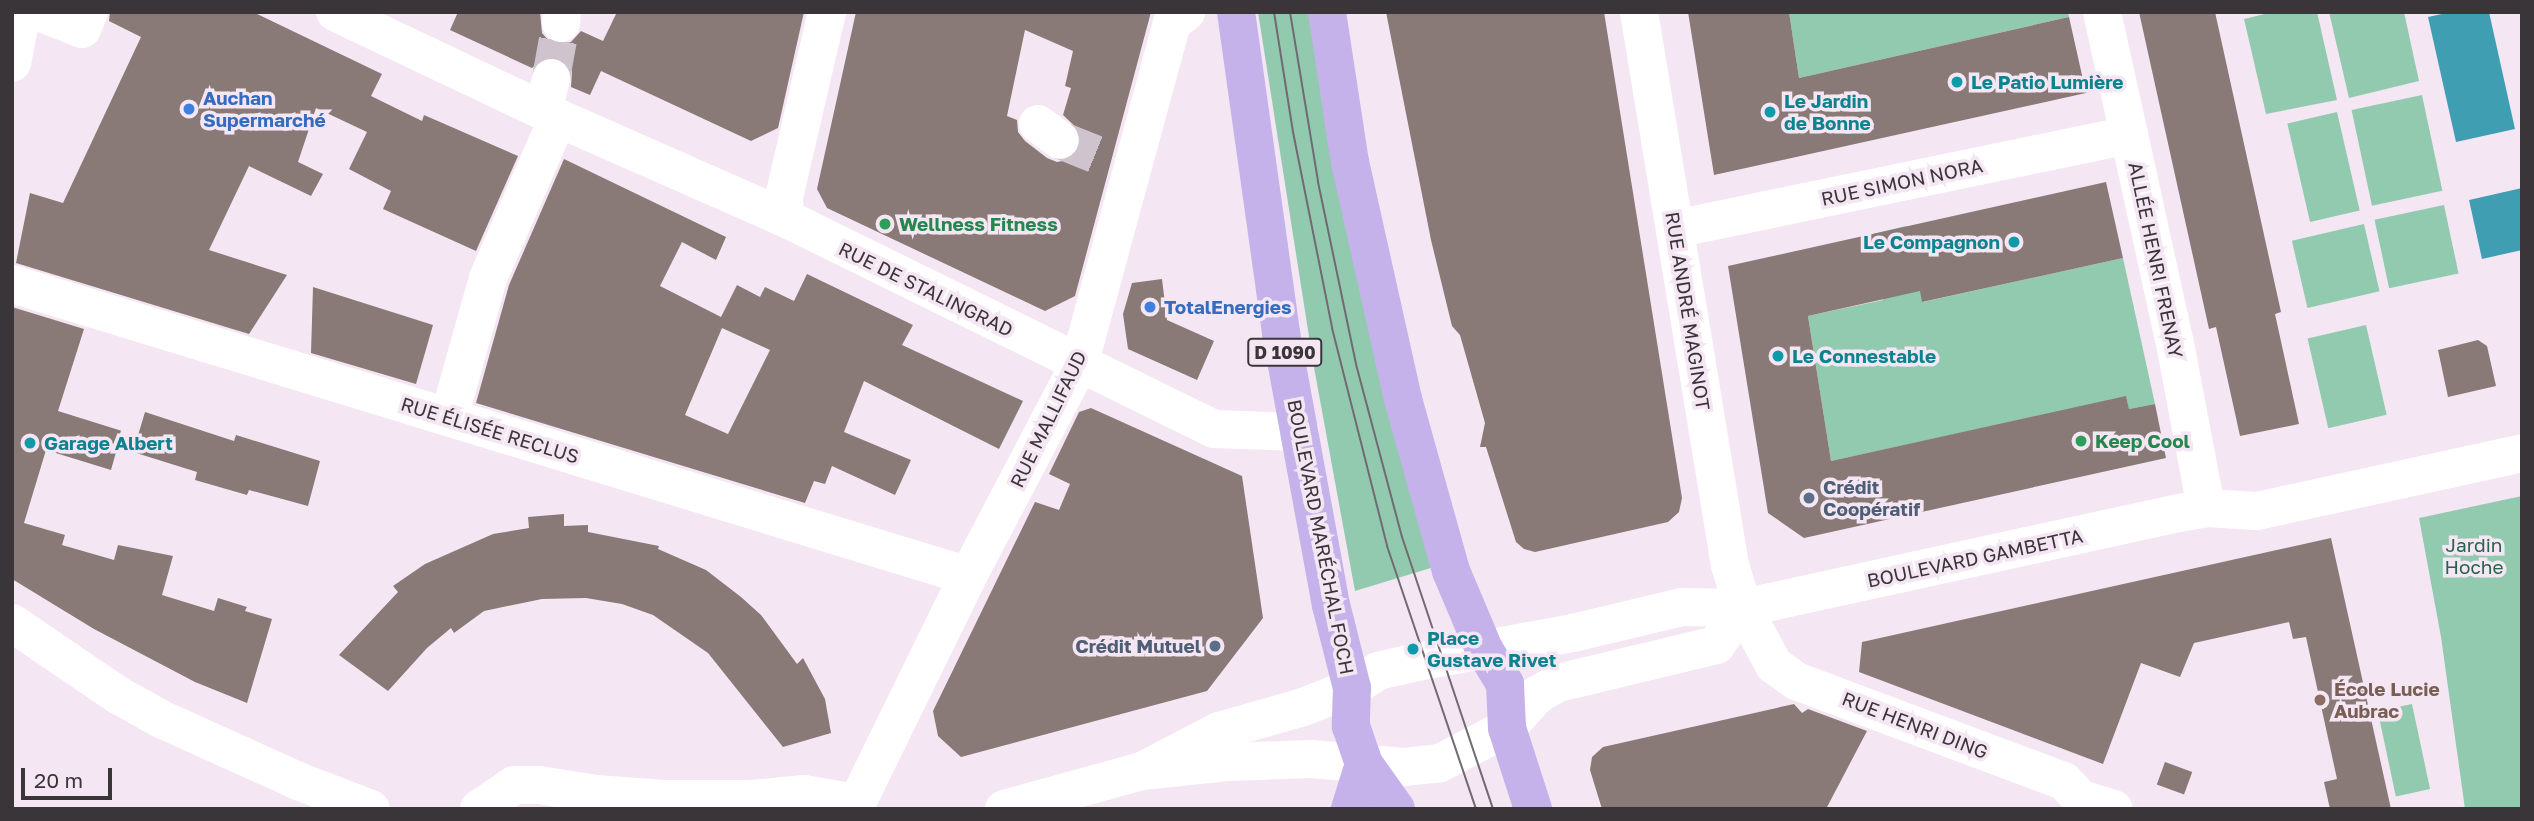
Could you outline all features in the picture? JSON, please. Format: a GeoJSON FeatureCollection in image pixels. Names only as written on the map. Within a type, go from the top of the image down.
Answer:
{"type":"FeatureCollection","features":[{"type":"Feature","properties":{"kind":"main road","name":"BOULEVARD MARÉCHAL FOCH"},"geometry":{"type":"LineString","coordinates":[[1236,12],[1281,333],[1331,605],[1352,688]]}},
{"type":"Feature","properties":{"kind":"main road"},"geometry":{"type":"LineString","coordinates":[[1327,12],[1350,162],[1400,386],[1451,571],[1484,649],[1505,684],[1507,728],[1533,809]]}},
{"type":"Feature","properties":{"kind":"main road","name":"D 1090"},"geometry":{"type":"LineString","coordinates":[[1352,688],[1351,726],[1364,764],[1396,809]]}},
{"type":"Feature","properties":{"kind":"main road"},"geometry":{"type":"LineString","coordinates":[[1350,809],[1364,764]]}},
{"type":"Feature","properties":{"kind":"street"},"geometry":{"type":"LineString","coordinates":[[12,63],[22,12]]}},
{"type":"Feature","properties":{"kind":"street"},"geometry":{"type":"LineString","coordinates":[[39,12],[82,30],[89,12]]}},
{"type":"Feature","properties":{"kind":"street","name":"RUE DE STALINGRAD"},"geometry":{"type":"LineString","coordinates":[[335,12],[551,102],[1079,365],[1214,429],[1300,432]]}},
{"type":"Feature","properties":{"kind":"street"},"geometry":{"type":"LineString","coordinates":[[785,218],[784,197],[827,12]]}},
{"type":"Feature","properties":{"kind":"street","name":"RUE ANDRÉ MAGINOT"},"geometry":{"type":"LineString","coordinates":[[1640,12],[1730,565],[1743,608]]}},
{"type":"Feature","properties":{"kind":"street","name":"ALLÉE HENRI FRENAY"},"geometry":{"type":"LineString","coordinates":[[2102,12],[2206,508]]}},
{"type":"Feature","properties":{"kind":"street","name":"RUE MALLIFAUD"},"geometry":{"type":"LineString","coordinates":[[855,806],[968,576],[1079,365],[1122,164],[1172,16]]}},
{"type":"Feature","properties":{"kind":"street"},"geometry":{"type":"LineString","coordinates":[[449,417],[488,278],[551,102]]}},
{"type":"Feature","properties":{"kind":"street","name":"RUE SIMON NORA"},"geometry":{"type":"LineString","coordinates":[[1675,229],[2129,135]]}},
{"type":"Feature","properties":{"kind":"street","name":"RUE ÉLISÉE RECLUS"},"geometry":{"type":"LineString","coordinates":[[12,284],[968,576]]}},
{"type":"Feature","properties":{"kind":"street","name":"BOULEVARD GAMBETTA"},"geometry":{"type":"LineString","coordinates":[[1484,649],[1573,634],[1682,607],[1743,608],[2206,508],[2253,485],[2522,426]]}},
{"type":"Feature","properties":{"kind":"street","name":"BOULEVARD GAMBETTA"},"geometry":{"type":"LineString","coordinates":[[2206,508],[2257,511],[2522,453]]}},
{"type":"Feature","properties":{"kind":"street"},"geometry":{"type":"LineString","coordinates":[[1024,806],[1142,771],[1253,760],[1311,759],[1404,767],[1440,763],[1507,728],[1537,695],[1558,683],[1716,645],[1743,608]]}},
{"type":"Feature","properties":{"kind":"street","name":"RUE HENRI DING"},"geometry":{"type":"LineString","coordinates":[[1743,608],[1774,665],[1796,681],[2064,781],[2092,806]]}},
{"type":"Feature","properties":{"kind":"street"},"geometry":{"type":"LineString","coordinates":[[12,622],[118,695],[161,719],[298,781],[372,809]]}},
{"type":"Feature","properties":{"kind":"street"},"geometry":{"type":"LineString","coordinates":[[1142,771],[1219,731],[1303,707],[1352,688],[1378,671],[1484,649]]}},
{"type":"Feature","properties":{"kind":"street"},"geometry":{"type":"LineString","coordinates":[[479,809],[514,785],[539,785],[596,794],[664,799],[752,799],[804,794],[855,806]]}},
{"type":"Feature","properties":{"kind":"green space"},"geometry":{"type":"Polygon","coordinates":[[[1258,12],[1312,12],[1434,567],[1355,591],[1313,362],[1258,12]]]}},
{"type":"Feature","properties":{"kind":"green space"},"geometry":{"type":"Polygon","coordinates":[[[1789,12],[2068,12],[2069,17],[1799,78],[1789,12]]]}},
{"type":"Feature","properties":{"kind":"green space"},"geometry":{"type":"Polygon","coordinates":[[[2273,12],[2317,12],[2337,100],[2266,114],[2244,19],[2273,12]]]}},
{"type":"Feature","properties":{"kind":"green space"},"geometry":{"type":"Polygon","coordinates":[[[2329,12],[2404,12],[2419,81],[2349,98],[2329,12]]]}},
{"type":"Feature","properties":{"kind":"green space"},"geometry":{"type":"Polygon","coordinates":[[[2422,95],[2442,191],[2372,206],[2352,110],[2422,95]]]}},
{"type":"Feature","properties":{"kind":"green space"},"geometry":{"type":"Polygon","coordinates":[[[2337,112],[2360,210],[2310,222],[2287,123],[2337,112]]]}},
{"type":"Feature","properties":{"kind":"green space"},"geometry":{"type":"Polygon","coordinates":[[[2444,205],[2459,273],[2389,288],[2375,220],[2444,205]]]}},
{"type":"Feature","properties":{"kind":"green space"},"geometry":{"type":"Polygon","coordinates":[[[2364,224],[2380,291],[2307,308],[2292,241],[2364,224]]]}},
{"type":"Feature","properties":{"kind":"green space"},"geometry":{"type":"Polygon","coordinates":[[[1906,226],[1923,302],[2123,258],[2155,404],[2129,409],[2126,397],[1831,461],[1808,316],[1883,300],[1869,235],[1906,226]]]}},
{"type":"Feature","properties":{"kind":"green space"},"geometry":{"type":"Polygon","coordinates":[[[2366,325],[2387,415],[2328,428],[2308,338],[2366,325]]]}},
{"type":"Feature","properties":{"kind":"green space","name":"Jardin Hoche"},"geometry":{"type":"Polygon","coordinates":[[[2522,496],[2522,809],[2465,809],[2441,637],[2419,518],[2522,496]]]}},
{"type":"Feature","properties":{"kind":"green space"},"geometry":{"type":"Polygon","coordinates":[[[2412,704],[2430,789],[2396,796],[2378,711],[2412,704]]]}},
{"type":"Feature","properties":{"kind":"water"},"geometry":{"type":"Polygon","coordinates":[[[2451,12],[2489,12],[2515,129],[2456,142],[2428,17],[2451,12]]]}},
{"type":"Feature","properties":{"kind":"water"},"geometry":{"type":"Polygon","coordinates":[[[2522,188],[2522,250],[2482,259],[2469,200],[2522,188]]]}},
{"type":"Feature","properties":{"kind":"building"},"geometry":{"type":"Polygon","coordinates":[[[110,12],[253,12],[382,74],[371,96],[422,121],[424,115],[518,156],[476,251],[383,209],[391,191],[349,169],[367,132],[316,108],[298,162],[323,174],[311,196],[249,166],[209,250],[287,275],[249,334],[16,263],[30,193],[63,203],[141,37],[109,21],[110,12]]]}},
{"type":"Feature","properties":{"kind":"building"},"geometry":{"type":"Polygon","coordinates":[[[458,12],[540,12],[542,33],[549,41],[560,45],[571,42],[581,31],[603,41],[617,12],[804,12],[778,128],[751,141],[601,71],[590,95],[571,87],[572,71],[566,62],[557,57],[544,57],[532,68],[450,30],[458,12]]]}},
{"type":"Feature","properties":{"kind":"building"},"geometry":{"type":"Polygon","coordinates":[[[856,12],[1151,12],[1075,296],[1045,311],[827,208],[817,189],[856,12]],[[1025,30],[1007,116],[1017,120],[1018,132],[1025,141],[1047,158],[1057,162],[1068,160],[1078,152],[1082,142],[1080,131],[1063,115],[1071,88],[1065,86],[1073,51],[1025,30]]]}},
{"type":"Feature","properties":{"kind":"building"},"geometry":{"type":"Polygon","coordinates":[[[1386,12],[1604,12],[1682,498],[1679,512],[1668,522],[1535,552],[1524,549],[1516,542],[1486,447],[1480,447],[1485,423],[1460,335],[1452,326],[1431,240],[1386,12]]]}},
{"type":"Feature","properties":{"kind":"building"},"geometry":{"type":"Polygon","coordinates":[[[1688,12],[1789,12],[1799,78],[2069,17],[2086,93],[1714,175],[1688,12]]]}},
{"type":"Feature","properties":{"kind":"building"},"geometry":{"type":"Polygon","coordinates":[[[2139,12],[2215,12],[2281,312],[2275,314],[2299,424],[2240,436],[2216,327],[2209,329],[2139,12]]]}},
{"type":"Feature","properties":{"kind":"building"},"geometry":{"type":"Polygon","coordinates":[[[564,159],[726,237],[716,260],[682,242],[660,286],[721,317],[737,285],[760,297],[765,287],[794,301],[807,274],[913,325],[902,345],[1023,401],[999,449],[864,381],[844,432],[911,460],[895,495],[832,466],[825,484],[814,481],[805,503],[476,403],[509,285],[564,159]],[[722,328],[685,415],[728,434],[770,350],[722,328]]]}},
{"type":"Feature","properties":{"kind":"building","name":"Le Connestable"},"geometry":{"type":"Polygon","coordinates":[[[2106,182],[2123,258],[1922,302],[1920,291],[1808,316],[1831,461],[2126,396],[2129,409],[2155,404],[2166,458],[1804,538],[1768,513],[1728,266],[2106,182]]]}},
{"type":"Feature","properties":{"kind":"building"},"geometry":{"type":"Polygon","coordinates":[[[1162,279],[1167,320],[1214,341],[1197,380],[1128,349],[1123,314],[1132,283],[1162,279]]]}},
{"type":"Feature","properties":{"kind":"building"},"geometry":{"type":"Polygon","coordinates":[[[313,287],[433,325],[416,384],[311,353],[313,287]]]}},
{"type":"Feature","properties":{"kind":"building"},"geometry":{"type":"Polygon","coordinates":[[[12,307],[84,329],[58,411],[122,431],[111,470],[46,450],[24,523],[65,535],[62,545],[114,560],[118,545],[173,556],[162,595],[214,611],[218,598],[247,607],[245,611],[272,619],[247,703],[195,682],[94,629],[12,579],[12,307]]]}},
{"type":"Feature","properties":{"kind":"building"},"geometry":{"type":"Polygon","coordinates":[[[2478,340],[2487,346],[2496,386],[2448,397],[2438,350],[2478,340]]]}},
{"type":"Feature","properties":{"kind":"building"},"geometry":{"type":"Polygon","coordinates":[[[1091,408],[1242,476],[1263,618],[1207,691],[961,757],[938,736],[933,711],[1035,502],[1059,510],[1070,484],[1049,474],[1079,412],[1091,408]]]}},
{"type":"Feature","properties":{"kind":"building"},"geometry":{"type":"Polygon","coordinates":[[[145,412],[234,441],[236,435],[320,461],[308,506],[249,490],[247,495],[195,480],[197,472],[133,452],[145,412]]]}},
{"type":"Feature","properties":{"kind":"building"},"geometry":{"type":"Polygon","coordinates":[[[564,514],[564,526],[588,525],[588,532],[659,546],[658,549],[706,570],[741,597],[761,615],[797,664],[803,658],[825,699],[831,733],[783,747],[708,653],[653,615],[622,604],[586,598],[542,599],[484,611],[454,633],[451,628],[427,648],[388,691],[339,655],[398,592],[393,586],[425,564],[493,534],[529,528],[528,517],[564,514]]]}},
{"type":"Feature","properties":{"kind":"building"},"geometry":{"type":"Polygon","coordinates":[[[2331,538],[2391,809],[2330,809],[2324,782],[2337,779],[2306,637],[2293,639],[2289,622],[2194,643],[2180,677],[2141,663],[2103,764],[1859,672],[1862,642],[2331,538]]]}},
{"type":"Feature","properties":{"kind":"building"},"geometry":{"type":"Polygon","coordinates":[[[1794,704],[1802,713],[1808,709],[1867,731],[1826,809],[1602,809],[1590,770],[1592,757],[1603,747],[1794,704]]]}},
{"type":"Feature","properties":{"kind":"building"},"geometry":{"type":"Polygon","coordinates":[[[2165,762],[2192,772],[2184,794],[2157,785],[2165,762]]]}},
{"type":"Feature","properties":{"kind":"tunnel"},"geometry":{"type":"LineString","coordinates":[[551,78],[561,23]]}},
{"type":"Feature","properties":{"kind":"tunnel"},"geometry":{"type":"LineString","coordinates":[[1060,140],[1112,161]]}},
{"type":"Feature","properties":{"kind":"tram line"},"geometry":{"type":"LineString","coordinates":[[1274,12],[1293,132],[1332,328],[1387,546],[1476,809]]}},
{"type":"Feature","properties":{"kind":"tram line"},"geometry":{"type":"LineString","coordinates":[[1290,12],[1318,182],[1357,368],[1402,537],[1493,809]]}},
{"type":"Feature","properties":{"kind":"place","name":"Le Patio Lumière"},"geometry":{"type":"Point","coordinates":[1957,82]}},
{"type":"Feature","properties":{"kind":"place","name":"Auchan Supermarché"},"geometry":{"type":"Point","coordinates":[189,109]}},
{"type":"Feature","properties":{"kind":"place","name":"Le Jardin de Bonne"},"geometry":{"type":"Point","coordinates":[1770,112]}},
{"type":"Feature","properties":{"kind":"place","name":"Wellness Fitness"},"geometry":{"type":"Point","coordinates":[885,224]}},
{"type":"Feature","properties":{"kind":"place","name":"Le Compagnon"},"geometry":{"type":"Point","coordinates":[2014,242]}},
{"type":"Feature","properties":{"kind":"place","name":"TotalEnergies"},"geometry":{"type":"Point","coordinates":[1150,307]}},
{"type":"Feature","properties":{"kind":"place","name":"Le Connestable"},"geometry":{"type":"Point","coordinates":[1778,356]}},
{"type":"Feature","properties":{"kind":"place","name":"Keep Cool"},"geometry":{"type":"Point","coordinates":[2081,441]}},
{"type":"Feature","properties":{"kind":"place","name":"Garage Albert"},"geometry":{"type":"Point","coordinates":[30,443]}},
{"type":"Feature","properties":{"kind":"place","name":"Crédit Coopératif"},"geometry":{"type":"Point","coordinates":[1809,498]}},
{"type":"Feature","properties":{"kind":"place","name":"Crédit Mutuel"},"geometry":{"type":"Point","coordinates":[1215,646]}},
{"type":"Feature","properties":{"kind":"place","name":"Place Gustave Rivet"},"geometry":{"type":"Point","coordinates":[1413,649]}},
{"type":"Feature","properties":{"kind":"place","name":"École Lucie Aubrac"},"geometry":{"type":"Point","coordinates":[2320,700]}}]}
